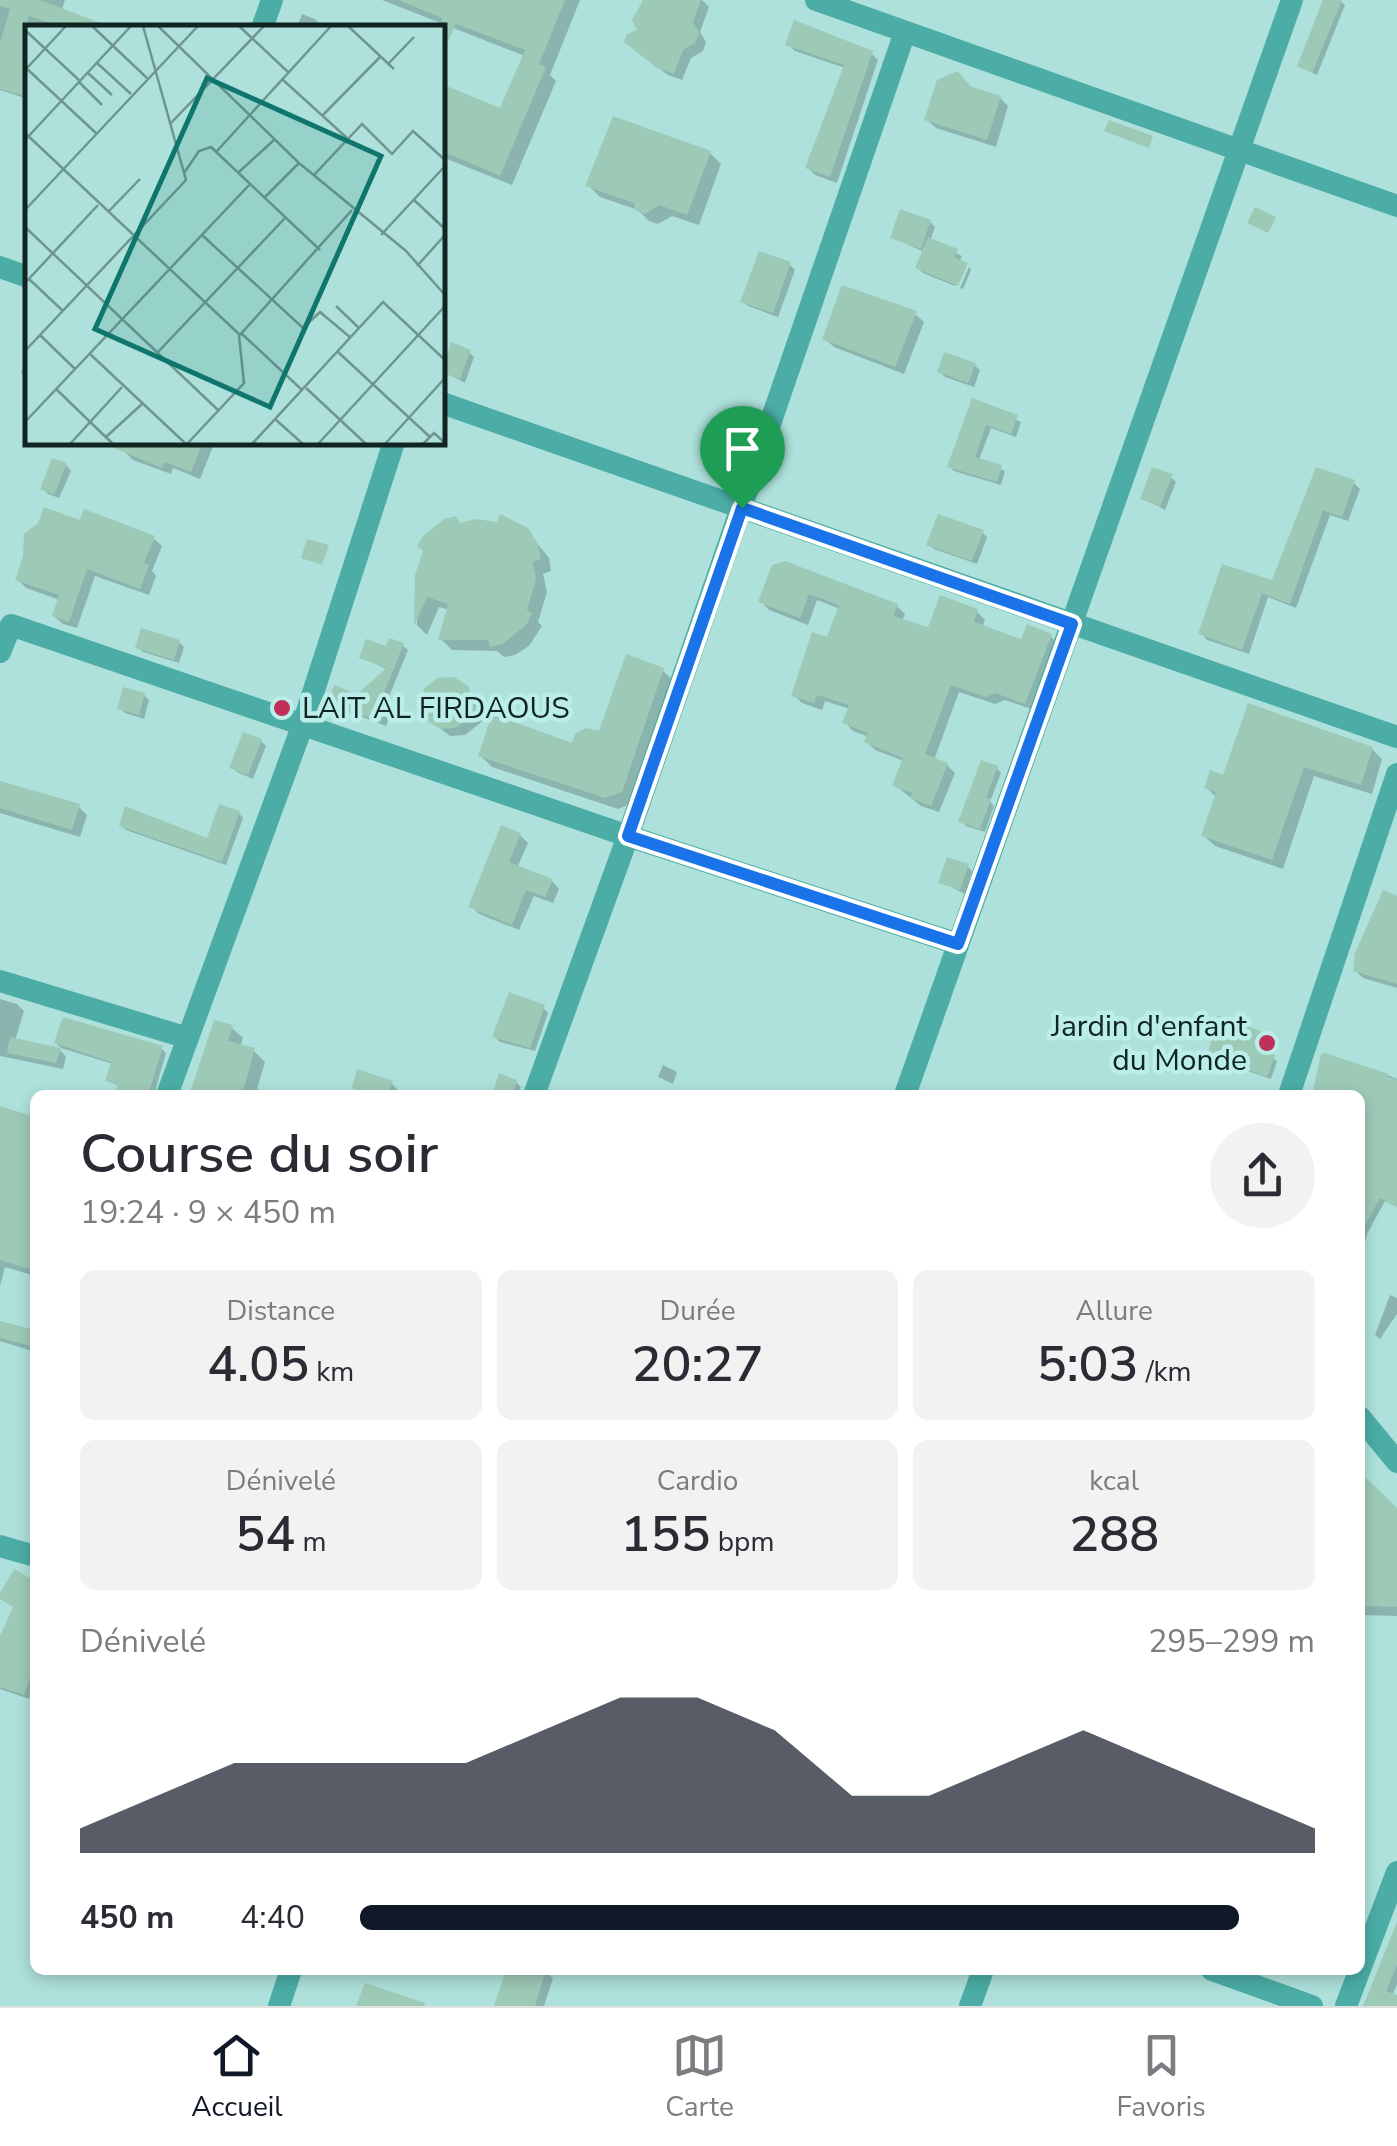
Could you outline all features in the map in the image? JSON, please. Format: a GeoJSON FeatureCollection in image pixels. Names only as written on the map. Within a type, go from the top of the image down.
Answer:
{"type":"FeatureCollection","features":[{"type":"Feature","properties":{"kind":"street"},"geometry":{"type":"LineString","coordinates":[[263,25],[272,0]]}},
{"type":"Feature","properties":{"kind":"street"},"geometry":{"type":"LineString","coordinates":[[816,0],[1397,206]]}},
{"type":"Feature","properties":{"kind":"street"},"geometry":{"type":"LineString","coordinates":[[907,1090],[1292,0]]}},
{"type":"Feature","properties":{"kind":"street"},"geometry":{"type":"LineString","coordinates":[[536,1090],[628,836],[905,32]]}},
{"type":"Feature","properties":{"kind":"street"},"geometry":{"type":"LineString","coordinates":[[0,267],[25,276]]}},
{"type":"Feature","properties":{"kind":"street"},"geometry":{"type":"LineString","coordinates":[[445,404],[1397,737]]}},
{"type":"Feature","properties":{"kind":"street"},"geometry":{"type":"LineString","coordinates":[[169,1090],[303,724],[393,445]]}},
{"type":"Feature","properties":{"kind":"street"},"geometry":{"type":"LineString","coordinates":[[0,652],[11,625],[958,944]]}},
{"type":"Feature","properties":{"kind":"street"},"geometry":{"type":"LineString","coordinates":[[1291,1090],[1397,774]]}},
{"type":"Feature","properties":{"kind":"street"},"geometry":{"type":"LineString","coordinates":[[0,981],[188,1038]]}},
{"type":"Feature","properties":{"kind":"street"},"geometry":{"type":"LineString","coordinates":[[1365,1423],[1397,1462]]}},
{"type":"Feature","properties":{"kind":"street"},"geometry":{"type":"LineString","coordinates":[[0,1546],[30,1552]]}},
{"type":"Feature","properties":{"kind":"street"},"geometry":{"type":"LineString","coordinates":[[1365,1956],[1397,1872]]}},
{"type":"Feature","properties":{"kind":"street"},"geometry":{"type":"LineString","coordinates":[[279,2006],[289,1975]]}},
{"type":"Feature","properties":{"kind":"street"},"geometry":{"type":"LineString","coordinates":[[970,2006],[981,1975]]}},
{"type":"Feature","properties":{"kind":"street"},"geometry":{"type":"LineString","coordinates":[[1226,1975],[1312,2006]]}},
{"type":"Feature","properties":{"kind":"street"},"geometry":{"type":"LineString","coordinates":[[1346,2006],[1358,1975]]}},
{"type":"Feature","properties":{"kind":"building"},"geometry":{"type":"Polygon","coordinates":[[[0,0],[40,0],[106,25],[57,25],[28,16],[25,96],[0,89],[0,43],[10,9],[0,6],[0,0]]]}},
{"type":"Feature","properties":{"kind":"building"},"geometry":{"type":"Polygon","coordinates":[[[398,0],[565,0],[539,64],[546,67],[500,176],[445,152],[445,85],[500,108],[525,50],[456,24],[445,48],[442,18],[398,0]]]}},
{"type":"Feature","properties":{"kind":"building"},"geometry":{"type":"Polygon","coordinates":[[[643,0],[701,0],[693,22],[699,32],[695,43],[683,50],[674,74],[657,68],[624,42],[627,34],[637,30],[632,20],[643,0]]]}},
{"type":"Feature","properties":{"kind":"building"},"geometry":{"type":"Polygon","coordinates":[[[1323,0],[1342,0],[1312,73],[1297,66],[1323,0]]]}},
{"type":"Feature","properties":{"kind":"building"},"geometry":{"type":"Polygon","coordinates":[[[794,20],[873,51],[830,177],[805,168],[844,65],[785,45],[794,20]]]}},
{"type":"Feature","properties":{"kind":"building"},"geometry":{"type":"Polygon","coordinates":[[[958,71],[970,86],[1001,96],[987,140],[924,120],[937,80],[958,71]]]}},
{"type":"Feature","properties":{"kind":"building"},"geometry":{"type":"Polygon","coordinates":[[[613,116],[711,151],[687,215],[659,205],[645,214],[635,210],[634,203],[585,186],[613,116]]]}},
{"type":"Feature","properties":{"kind":"building"},"geometry":{"type":"Polygon","coordinates":[[[1109,120],[1153,136],[1149,148],[1104,131],[1109,120]]]}},
{"type":"Feature","properties":{"kind":"building"},"geometry":{"type":"Polygon","coordinates":[[[1255,207],[1276,217],[1268,233],[1247,223],[1255,207]]]}},
{"type":"Feature","properties":{"kind":"building"},"geometry":{"type":"Polygon","coordinates":[[[900,209],[931,220],[921,249],[890,238],[900,209]]]}},
{"type":"Feature","properties":{"kind":"building"},"geometry":{"type":"Polygon","coordinates":[[[928,237],[958,249],[954,257],[968,263],[958,286],[915,268],[928,237]]]}},
{"type":"Feature","properties":{"kind":"building"},"geometry":{"type":"Polygon","coordinates":[[[759,251],[791,262],[773,313],[740,302],[759,251]]]}},
{"type":"Feature","properties":{"kind":"building"},"geometry":{"type":"Polygon","coordinates":[[[842,285],[917,311],[895,367],[822,339],[842,285]]]}},
{"type":"Feature","properties":{"kind":"building"},"geometry":{"type":"Polygon","coordinates":[[[451,342],[471,350],[460,379],[445,374],[451,342]]]}},
{"type":"Feature","properties":{"kind":"building"},"geometry":{"type":"Polygon","coordinates":[[[944,352],[976,363],[968,383],[937,372],[944,352]]]}},
{"type":"Feature","properties":{"kind":"building"},"geometry":{"type":"Polygon","coordinates":[[[972,398],[1018,415],[1011,434],[986,425],[975,457],[1002,465],[997,482],[947,467],[972,398]]]}},
{"type":"Feature","properties":{"kind":"building"},"geometry":{"type":"Polygon","coordinates":[[[107,445],[202,445],[191,472],[165,462],[162,468],[107,445]]]}},
{"type":"Feature","properties":{"kind":"building"},"geometry":{"type":"Polygon","coordinates":[[[52,458],[67,463],[54,495],[40,489],[52,458]]]}},
{"type":"Feature","properties":{"kind":"building"},"geometry":{"type":"Polygon","coordinates":[[[1152,467],[1173,474],[1160,507],[1140,499],[1152,467]]]}},
{"type":"Feature","properties":{"kind":"building"},"geometry":{"type":"Polygon","coordinates":[[[1316,467],[1355,480],[1342,517],[1323,510],[1290,604],[1262,593],[1242,650],[1198,634],[1222,564],[1272,580],[1316,467]]]}},
{"type":"Feature","properties":{"kind":"building"},"geometry":{"type":"Polygon","coordinates":[[[44,507],[80,520],[84,509],[155,536],[144,563],[149,565],[140,589],[87,569],[69,622],[52,616],[59,595],[15,580],[23,557],[24,534],[38,523],[44,507]]]}},
{"type":"Feature","properties":{"kind":"building"},"geometry":{"type":"Polygon","coordinates":[[[500,514],[528,528],[538,544],[541,559],[533,562],[536,579],[527,624],[503,644],[490,647],[488,640],[438,640],[448,604],[427,597],[414,626],[415,575],[423,551],[417,546],[423,536],[444,519],[456,516],[460,523],[476,519],[497,522],[500,514]]]}},
{"type":"Feature","properties":{"kind":"building"},"geometry":{"type":"Polygon","coordinates":[[[938,514],[984,530],[972,561],[926,545],[938,514]]]}},
{"type":"Feature","properties":{"kind":"building"},"geometry":{"type":"Polygon","coordinates":[[[307,539],[329,545],[322,565],[301,558],[307,539]]]}},
{"type":"Feature","properties":{"kind":"building"},"geometry":{"type":"Polygon","coordinates":[[[785,561],[898,604],[893,616],[928,627],[940,595],[978,609],[974,622],[1021,639],[1027,624],[1052,634],[1025,704],[995,693],[986,697],[951,685],[925,754],[948,763],[931,806],[892,786],[903,758],[864,742],[868,733],[842,723],[849,705],[817,695],[814,703],[791,696],[812,632],[827,637],[839,605],[809,594],[800,618],[758,602],[772,565],[785,561]]]}},
{"type":"Feature","properties":{"kind":"building"},"geometry":{"type":"Polygon","coordinates":[[[141,628],[180,640],[174,660],[135,648],[141,628]]]}},
{"type":"Feature","properties":{"kind":"building"},"geometry":{"type":"Polygon","coordinates":[[[389,638],[404,643],[381,700],[388,702],[381,722],[328,703],[334,685],[357,694],[387,668],[359,658],[366,639],[386,646],[389,638]]]}},
{"type":"Feature","properties":{"kind":"building"},"geometry":{"type":"Polygon","coordinates":[[[626,654],[664,668],[622,792],[605,798],[478,756],[492,714],[572,743],[575,734],[586,728],[599,731],[626,654]]]}},
{"type":"Feature","properties":{"kind":"building"},"geometry":{"type":"Polygon","coordinates":[[[454,677],[468,686],[477,711],[456,728],[440,729],[426,720],[420,705],[424,689],[437,678],[454,677]]]}},
{"type":"Feature","properties":{"kind":"building"},"geometry":{"type":"Polygon","coordinates":[[[123,687],[145,693],[139,715],[117,709],[123,687]]]}},
{"type":"Feature","properties":{"kind":"building"},"geometry":{"type":"Polygon","coordinates":[[[1248,703],[1373,747],[1361,785],[1304,767],[1272,860],[1201,836],[1216,792],[1204,788],[1210,770],[1223,775],[1248,703]]]}},
{"type":"Feature","properties":{"kind":"building"},"geometry":{"type":"Polygon","coordinates":[[[243,732],[262,739],[248,775],[229,768],[243,732]]]}},
{"type":"Feature","properties":{"kind":"building"},"geometry":{"type":"Polygon","coordinates":[[[981,760],[998,766],[980,829],[958,822],[981,760]]]}},
{"type":"Feature","properties":{"kind":"building"},"geometry":{"type":"Polygon","coordinates":[[[0,781],[80,804],[72,830],[0,808],[0,781]]]}},
{"type":"Feature","properties":{"kind":"building"},"geometry":{"type":"Polygon","coordinates":[[[219,804],[240,811],[222,862],[119,826],[125,806],[207,838],[219,804]]]}},
{"type":"Feature","properties":{"kind":"building"},"geometry":{"type":"Polygon","coordinates":[[[501,825],[521,833],[509,862],[553,879],[545,897],[526,890],[512,925],[468,907],[501,825]]]}},
{"type":"Feature","properties":{"kind":"building"},"geometry":{"type":"Polygon","coordinates":[[[947,857],[969,864],[960,890],[938,883],[947,857]]]}},
{"type":"Feature","properties":{"kind":"building"},"geometry":{"type":"Polygon","coordinates":[[[1383,890],[1397,896],[1397,984],[1353,971],[1355,953],[1383,890]]]}},
{"type":"Feature","properties":{"kind":"building"},"geometry":{"type":"Polygon","coordinates":[[[509,992],[545,1005],[530,1048],[492,1037],[509,992]]]}},
{"type":"Feature","properties":{"kind":"building"},"geometry":{"type":"Polygon","coordinates":[[[1218,1015],[1271,1035],[1263,1050],[1275,1055],[1267,1077],[1235,1065],[1232,1072],[1206,1060],[1218,1015]]]}},
{"type":"Feature","properties":{"kind":"building"},"geometry":{"type":"Polygon","coordinates":[[[63,1017],[163,1046],[150,1090],[116,1090],[118,1085],[105,1081],[111,1062],[54,1043],[63,1017]]]}},
{"type":"Feature","properties":{"kind":"building"},"geometry":{"type":"Polygon","coordinates":[[[214,1020],[233,1025],[228,1041],[255,1048],[243,1090],[191,1090],[214,1020]]]}},
{"type":"Feature","properties":{"kind":"building"},"geometry":{"type":"Polygon","coordinates":[[[10,1037],[61,1048],[56,1063],[7,1053],[10,1037]]]}},
{"type":"Feature","properties":{"kind":"building"},"geometry":{"type":"Polygon","coordinates":[[[1321,1054],[1389,1074],[1397,1080],[1397,1207],[1380,1198],[1365,1226],[1365,1090],[1313,1090],[1321,1054]]]}},
{"type":"Feature","properties":{"kind":"building"},"geometry":{"type":"Polygon","coordinates":[[[357,1069],[393,1081],[390,1090],[352,1088],[357,1069]]]}},
{"type":"Feature","properties":{"kind":"building"},"geometry":{"type":"Polygon","coordinates":[[[499,1073],[517,1080],[514,1090],[494,1090],[499,1073]]]}},
{"type":"Feature","properties":{"kind":"building"},"geometry":{"type":"Polygon","coordinates":[[[0,1106],[30,1115],[30,1269],[0,1260],[0,1106]]]}},
{"type":"Feature","properties":{"kind":"building"},"geometry":{"type":"Polygon","coordinates":[[[0,1321],[30,1329],[30,1346],[0,1338],[0,1321]]]}},
{"type":"Feature","properties":{"kind":"building"},"geometry":{"type":"Polygon","coordinates":[[[1365,1477],[1397,1508],[1397,1607],[1365,1606],[1365,1477]]]}},
{"type":"Feature","properties":{"kind":"building"},"geometry":{"type":"Polygon","coordinates":[[[14,1569],[30,1578],[30,1678],[24,1695],[0,1687],[0,1636],[13,1607],[0,1599],[14,1569]]]}},
{"type":"Feature","properties":{"kind":"building"},"geometry":{"type":"Polygon","coordinates":[[[1397,1922],[1397,1965],[1386,1991],[1397,1995],[1397,2006],[1363,2006],[1397,1922]]]}},
{"type":"Feature","properties":{"kind":"building"},"geometry":{"type":"Polygon","coordinates":[[[504,1975],[544,1975],[535,2006],[494,2006],[504,1975]]]}},
{"type":"Feature","properties":{"kind":"building"},"geometry":{"type":"Polygon","coordinates":[[[365,1983],[425,2003],[424,2006],[356,2006],[365,1983]]]}},
{"type":"Feature","properties":{"kind":"place","name":"LAIT AL FIRDAOUS"},"geometry":{"type":"Point","coordinates":[282,708]}},
{"type":"Feature","properties":{"kind":"place","name":"Jardin d'enfant du Monde"},"geometry":{"type":"Point","coordinates":[1267,1043]}},
{"type":"Feature","properties":{"kind":"route"},"geometry":{"type":"LineString","coordinates":[[742,508],[1072,624],[958,944],[628,836],[742,508]]}}]}
